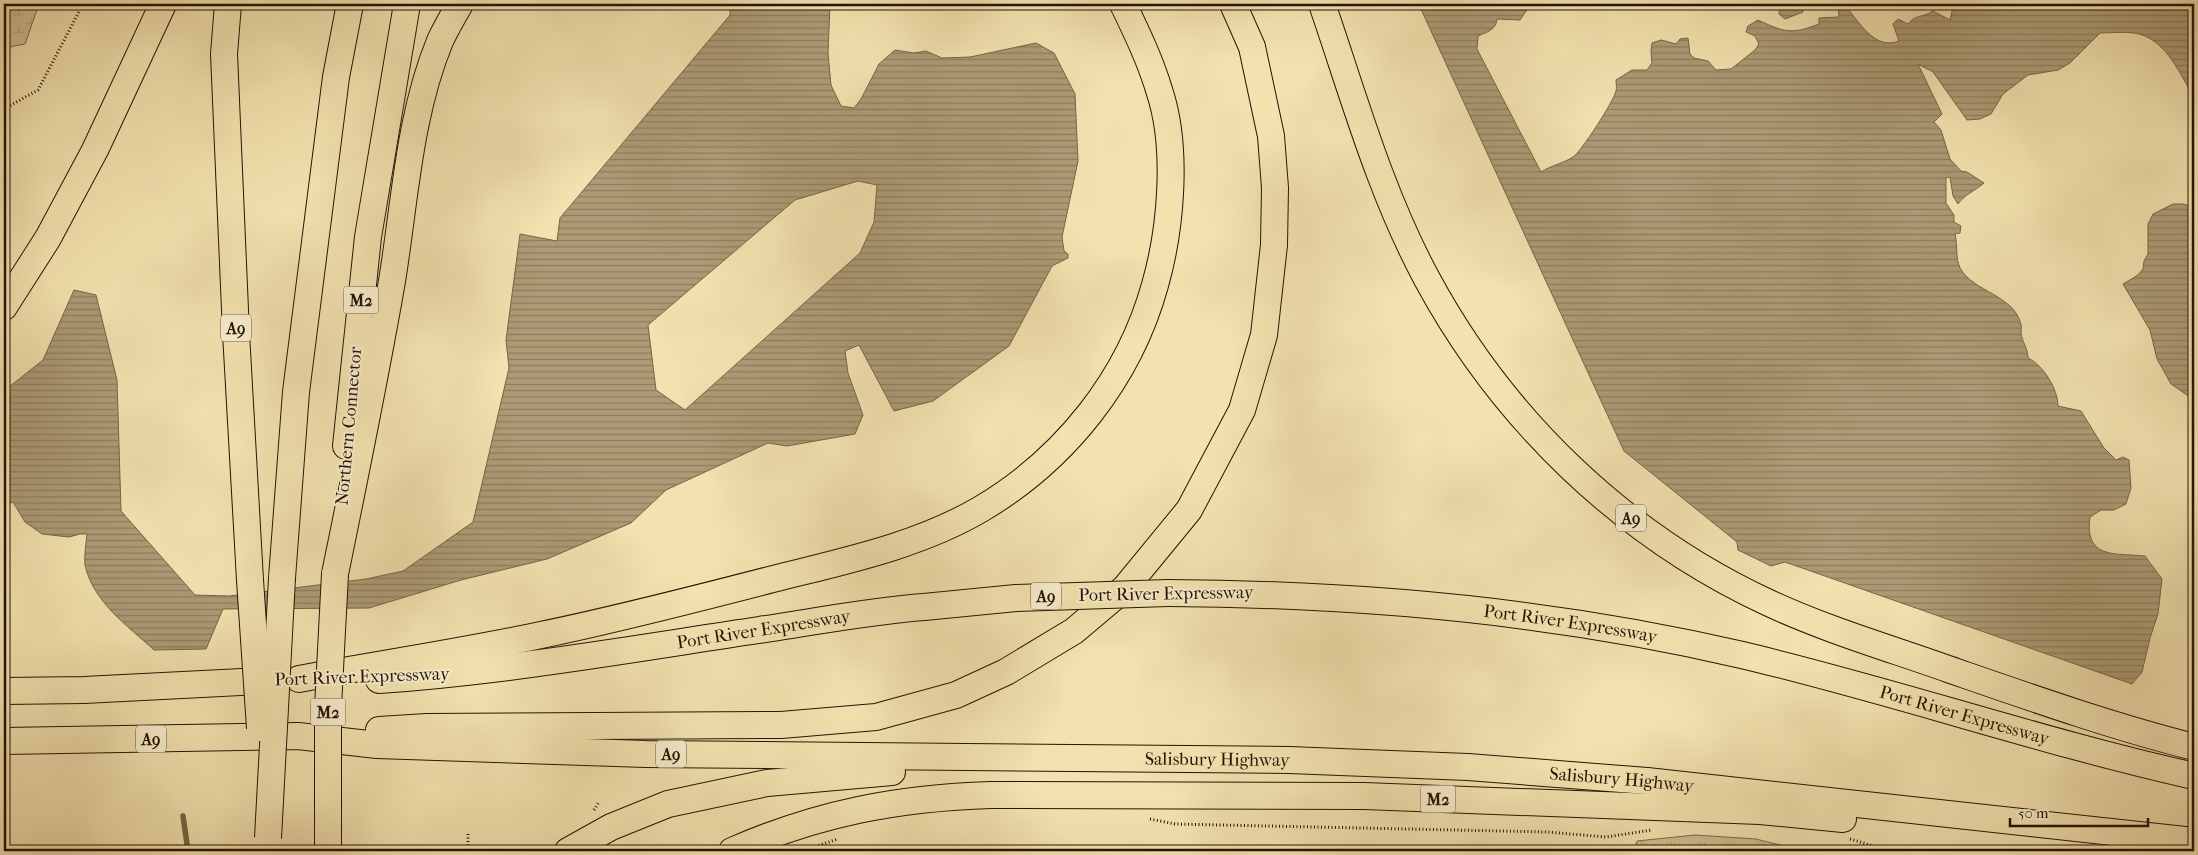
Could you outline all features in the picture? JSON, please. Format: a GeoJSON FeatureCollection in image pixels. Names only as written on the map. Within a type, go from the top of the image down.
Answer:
{"type":"FeatureCollection","features":[{"type":"Feature","properties":{"kind":"highway"},"geometry":{"type":"LineString","coordinates":[[4,308],[48,238],[95,150],[163,4]]}},
{"type":"Feature","properties":{"kind":"highway","name":"A9"},"geometry":{"type":"LineString","coordinates":[[228,4],[224,54],[236,323],[250,580],[268,845]]}},
{"type":"Feature","properties":{"kind":"highway"},"geometry":{"type":"LineString","coordinates":[[268,845],[282,578],[296,392],[336,77],[350,4]]}},
{"type":"Feature","properties":{"kind":"highway","name":"Northern Connector"},"geometry":{"type":"LineString","coordinates":[[328,851],[328,707],[335,574],[352,380],[368,237],[407,4]]}},
{"type":"Feature","properties":{"kind":"highway"},"geometry":{"type":"LineString","coordinates":[[335,574],[375,376],[397,250],[406,173],[423,95],[440,40],[460,4]]}},
{"type":"Feature","properties":{"kind":"highway"},"geometry":{"type":"LineString","coordinates":[[299,679],[540,636],[668,606],[840,562],[909,542],[943,529],[982,509],[1024,480],[1063,445],[1095,409],[1124,364],[1148,312],[1162,260],[1170,204],[1169,144],[1162,96],[1140,39],[1123,4]]}},
{"type":"Feature","properties":{"kind":"highway"},"geometry":{"type":"LineString","coordinates":[[298,736],[427,727],[781,725],[876,716],[956,695],[1006,672],[1074,631],[1125,588],[1189,510],[1242,410],[1264,335],[1274,244],[1275,188],[1271,136],[1252,47],[1233,4]]}},
{"type":"Feature","properties":{"kind":"highway","name":"A9"},"geometry":{"type":"LineString","coordinates":[[1322,4],[1373,156],[1408,242],[1427,279],[1446,312],[1487,374],[1541,437],[1583,480],[1616,507],[1674,549],[1705,569],[1770,603],[1836,630],[1982,681],[2108,722],[2194,746]]}},
{"type":"Feature","properties":{"kind":"highway","name":"Port River Expressway"},"geometry":{"type":"LineString","coordinates":[[4,691],[84,690],[299,679],[380,680],[507,668],[924,607],[1016,598],[1168,592],[1278,594],[1393,601],[1467,608],[1610,629],[1741,655],[1811,672],[2060,743],[2194,776]]}},
{"type":"Feature","properties":{"kind":"highway","name":"A9"},"geometry":{"type":"LineString","coordinates":[[4,741],[298,736],[377,744],[646,754],[1045,759]]}},
{"type":"Feature","properties":{"kind":"highway"},"geometry":{"type":"LineString","coordinates":[[568,851],[611,827],[668,804],[767,783],[1045,759]]}},
{"type":"Feature","properties":{"kind":"highway","name":"Salisbury Highway"},"geometry":{"type":"LineString","coordinates":[[1045,759],[1289,760],[1468,766],[1802,797],[2194,841]]}},
{"type":"Feature","properties":{"kind":"highway","name":"M2"},"geometry":{"type":"LineString","coordinates":[[732,851],[770,834],[816,819],[873,806],[947,796],[1011,795],[1364,796],[1740,810],[2150,851]]}},
{"type":"Feature","properties":{"kind":"path"},"geometry":{"type":"LineString","coordinates":[[4,108],[38,90],[83,4]]}},
{"type":"Feature","properties":{"kind":"path"},"geometry":{"type":"LineString","coordinates":[[1147,818],[1175,824],[1547,832],[1606,837],[1641,833],[1659,828]]}},
{"type":"Feature","properties":{"kind":"path"},"geometry":{"type":"LineString","coordinates":[[468,834],[468,851]]}},
{"type":"Feature","properties":{"kind":"path"},"geometry":{"type":"LineString","coordinates":[[1841,836],[1890,851]]}},
{"type":"Feature","properties":{"kind":"path"},"geometry":{"type":"LineString","coordinates":[[802,851],[840,839]]}},
{"type":"Feature","properties":{"kind":"green space"},"geometry":{"type":"Polygon","coordinates":[[[4,4],[39,4],[25,44],[4,48],[4,4]]]}},
{"type":"Feature","properties":{"kind":"green space"},"geometry":{"type":"Polygon","coordinates":[[[1695,835],[1756,839],[1804,851],[1634,851],[1637,841],[1695,835]]]}},
{"type":"Feature","properties":{"kind":"shaded area"},"geometry":{"type":"Polygon","coordinates":[[[730,4],[830,4],[828,53],[831,85],[841,106],[854,108],[861,99],[879,64],[895,50],[914,53],[926,51],[942,58],[970,57],[1036,43],[1054,53],[1075,94],[1078,161],[1062,237],[1064,251],[1068,254],[1068,258],[1052,266],[1009,346],[933,401],[894,411],[859,345],[845,351],[848,373],[863,415],[855,434],[787,446],[768,443],[666,490],[631,523],[547,559],[461,580],[369,608],[223,609],[206,649],[154,650],[103,602],[96,591],[85,565],[87,534],[69,537],[42,534],[25,522],[13,502],[4,506],[4,391],[43,360],[74,290],[96,295],[117,380],[121,511],[195,595],[229,596],[366,579],[403,571],[473,522],[509,368],[506,340],[520,234],[557,241],[560,218],[730,15],[730,4]],[[858,181],[795,200],[648,325],[656,390],[685,410],[860,253],[874,222],[877,185],[858,181]]]}},
{"type":"Feature","properties":{"kind":"shaded area"},"geometry":{"type":"Polygon","coordinates":[[[1423,4],[1531,4],[1520,20],[1497,19],[1493,28],[1478,36],[1477,49],[1541,172],[1573,157],[1577,153],[1590,137],[1610,105],[1616,91],[1616,80],[1632,70],[1647,70],[1652,63],[1652,43],[1661,40],[1676,44],[1680,39],[1688,38],[1690,54],[1694,58],[1708,61],[1716,70],[1731,69],[1755,50],[1759,44],[1755,36],[1746,32],[1748,26],[1758,20],[1788,31],[1801,30],[1819,24],[1819,18],[1839,17],[1838,4],[1844,4],[1874,38],[1890,43],[1899,41],[1893,24],[1898,19],[1908,24],[1917,17],[1933,11],[1950,20],[1953,7],[1957,4],[2194,4],[2194,97],[2165,51],[2149,38],[2134,33],[2100,33],[2070,63],[2058,70],[2028,75],[2003,94],[1991,114],[1980,119],[1967,120],[1933,72],[1918,64],[1942,114],[1934,122],[1941,130],[1950,159],[1961,171],[1967,172],[1984,183],[1958,204],[1953,196],[1950,177],[1946,178],[1946,203],[1954,215],[1954,222],[1961,226],[1960,233],[1955,234],[1960,268],[1974,283],[2002,300],[2017,315],[2028,358],[2034,361],[2049,378],[2058,406],[2081,411],[2104,448],[2116,460],[2123,457],[2129,460],[2131,488],[2126,504],[2114,510],[2101,510],[2090,517],[2089,531],[2097,547],[2104,551],[2145,556],[2162,579],[2158,614],[2142,672],[2132,684],[1785,562],[1771,566],[1738,550],[1737,542],[1624,451],[1420,7],[1423,4]]]}},
{"type":"Feature","properties":{"kind":"shaded area"},"geometry":{"type":"Polygon","coordinates":[[[1780,4],[1801,4],[1803,12],[1785,19],[1779,14],[1780,4]]]}},
{"type":"Feature","properties":{"kind":"shaded area"},"geometry":{"type":"Polygon","coordinates":[[[2173,204],[2184,204],[2194,208],[2194,400],[2171,384],[2157,359],[2150,330],[2123,284],[2138,275],[2143,269],[2144,261],[2148,254],[2148,224],[2153,214],[2173,204]]]}},
{"type":"Feature","properties":{"kind":"waterway"},"geometry":{"type":"LineString","coordinates":[[183,816],[188,851]]}}]}
